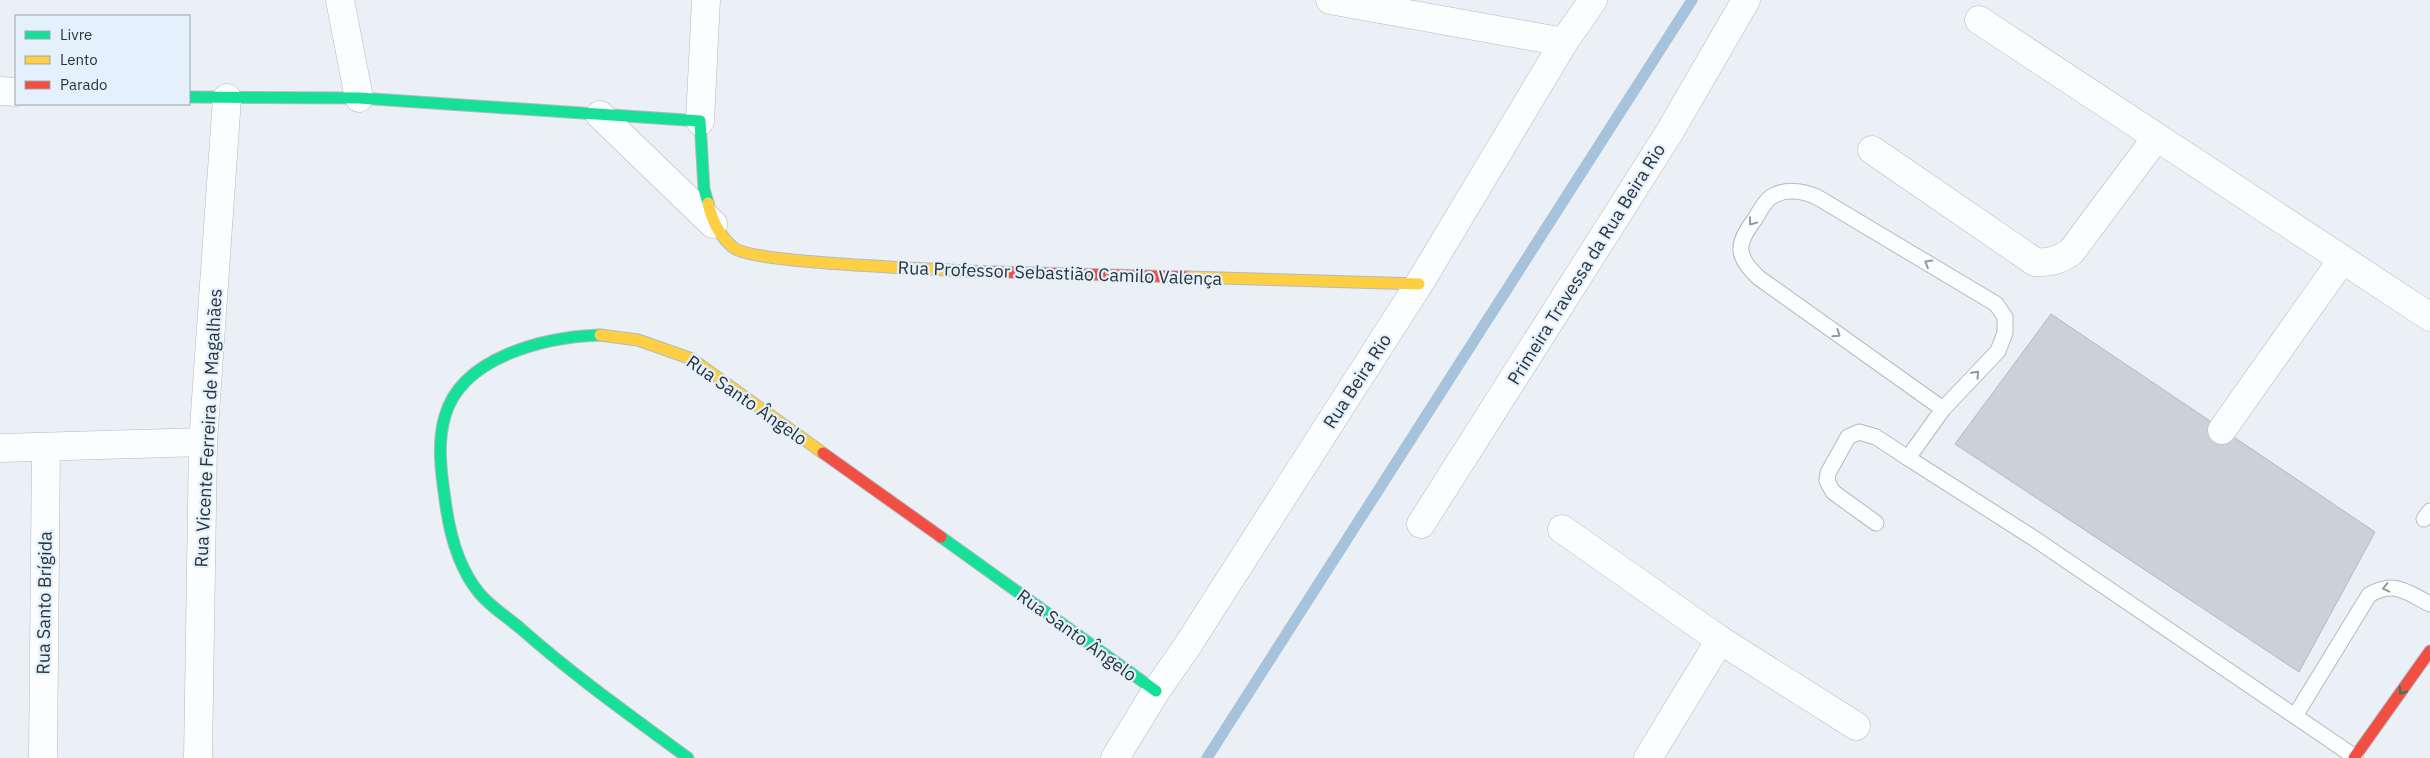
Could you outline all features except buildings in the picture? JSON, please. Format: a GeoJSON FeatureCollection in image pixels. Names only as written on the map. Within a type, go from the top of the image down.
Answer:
{"type":"FeatureCollection","features":[{"type":"Feature","properties":{"kind":"street"},"geometry":{"type":"LineString","coordinates":[[340,0],[359,98]]}},
{"type":"Feature","properties":{"kind":"street"},"geometry":{"type":"LineString","coordinates":[[190,97],[359,98],[700,121],[706,0]]}},
{"type":"Feature","properties":{"kind":"street"},"geometry":{"type":"LineString","coordinates":[[1330,0],[1564,42]]}},
{"type":"Feature","properties":{"kind":"street","name":"Rua Beira Rio"},"geometry":{"type":"LineString","coordinates":[[1116,758],[1156,692],[1419,284],[1564,42],[1593,0]]}},
{"type":"Feature","properties":{"kind":"street","name":"Primeira Travessa da Rua Beira Rio"},"geometry":{"type":"LineString","coordinates":[[1421,524],[1669,133],[1746,0]]}},
{"type":"Feature","properties":{"kind":"street"},"geometry":{"type":"LineString","coordinates":[[1979,20],[2430,318]]}},
{"type":"Feature","properties":{"kind":"street"},"geometry":{"type":"LineString","coordinates":[[0,91],[15,92]]}},
{"type":"Feature","properties":{"kind":"street","name":"Rua Vicente Ferreira de Magalhães"},"geometry":{"type":"LineString","coordinates":[[198,758],[203,442],[227,98]]}},
{"type":"Feature","properties":{"kind":"street","name":"Rua Professor Sebastião Camilo Valença"},"geometry":{"type":"LineString","coordinates":[[600,115],[713,224],[735,249],[781,259],[967,271],[1419,284]]}},
{"type":"Feature","properties":{"kind":"street","name":"Rua Professor Sebastião Camilo Valença"},"geometry":{"type":"LineString","coordinates":[[700,121],[704,189],[713,224]]}},
{"type":"Feature","properties":{"kind":"street"},"geometry":{"type":"LineString","coordinates":[[1872,150],[2035,262],[2047,262],[2061,259],[2071,252],[2156,138]]}},
{"type":"Feature","properties":{"kind":"street"},"geometry":{"type":"LineString","coordinates":[[2222,430],[2342,260]]}},
{"type":"Feature","properties":{"kind":"street","name":"Rua Santo Ângelo"},"geometry":{"type":"LineString","coordinates":[[688,758],[549,655],[476,590],[456,552],[444,496],[441,442],[447,407],[468,376],[498,358],[557,338],[606,335],[667,347],[692,359],[1156,692]]}},
{"type":"Feature","properties":{"kind":"street"},"geometry":{"type":"LineString","coordinates":[[0,448],[203,442]]}},
{"type":"Feature","properties":{"kind":"street","name":"Rua Santo Brígida"},"geometry":{"type":"LineString","coordinates":[[42,758],[46,448]]}},
{"type":"Feature","properties":{"kind":"street"},"geometry":{"type":"LineString","coordinates":[[1562,529],[1720,640],[1856,726]]}},
{"type":"Feature","properties":{"kind":"street"},"geometry":{"type":"LineString","coordinates":[[1648,758],[1720,640]]}},
{"type":"Feature","properties":{"kind":"street"},"geometry":{"type":"LineString","coordinates":[[2355,757],[2430,651]]}},
{"type":"Feature","properties":{"kind":"lane"},"geometry":{"type":"LineString","coordinates":[[1908,458],[1943,410],[1998,351],[2005,334],[2005,317],[1996,304],[1816,197],[1804,192],[1787,192],[1771,197],[1741,236],[1741,251],[1745,266],[1943,410]]}},
{"type":"Feature","properties":{"kind":"lane"},"geometry":{"type":"LineString","coordinates":[[1876,523],[1833,492],[1827,481],[1828,473],[1848,437],[1860,432],[1876,437],[2035,539],[2355,757]]}},
{"type":"Feature","properties":{"kind":"lane"},"geometry":{"type":"LineString","coordinates":[[2295,716],[2369,595],[2381,588],[2394,586],[2430,604]]}},
{"type":"Feature","properties":{"kind":"waterway"},"geometry":{"type":"LineString","coordinates":[[1207,758],[1692,0]]}},
{"type":"Feature","properties":{"kind":"traffic: fast"},"geometry":{"type":"LineString","coordinates":[[190,97],[359,98],[700,121],[704,189],[708,203]]}},
{"type":"Feature","properties":{"kind":"traffic: fast"},"geometry":{"type":"LineString","coordinates":[[600,335],[555,340],[509,354],[487,365],[469,378],[454,395],[445,416],[440,447],[442,479],[449,524],[460,561],[472,584],[484,599],[581,679],[688,758]]}},
{"type":"Feature","properties":{"kind":"traffic: fast"},"geometry":{"type":"LineString","coordinates":[[941,537],[1156,691]]}},
{"type":"Feature","properties":{"kind":"traffic: slow"},"geometry":{"type":"LineString","coordinates":[[708,203],[720,233],[734,248],[748,253],[805,261],[962,271]]}},
{"type":"Feature","properties":{"kind":"traffic: slow"},"geometry":{"type":"LineString","coordinates":[[1187,277],[1419,284]]}},
{"type":"Feature","properties":{"kind":"traffic: slow"},"geometry":{"type":"LineString","coordinates":[[600,335],[638,340],[692,359],[823,453]]}},
{"type":"Feature","properties":{"kind":"traffic: jam"},"geometry":{"type":"LineString","coordinates":[[962,271],[1187,277]]}},
{"type":"Feature","properties":{"kind":"traffic: jam"},"geometry":{"type":"LineString","coordinates":[[823,453],[941,537]]}},
{"type":"Feature","properties":{"kind":"traffic: jam"},"geometry":{"type":"LineString","coordinates":[[2354,758],[2430,651]]}}]}
